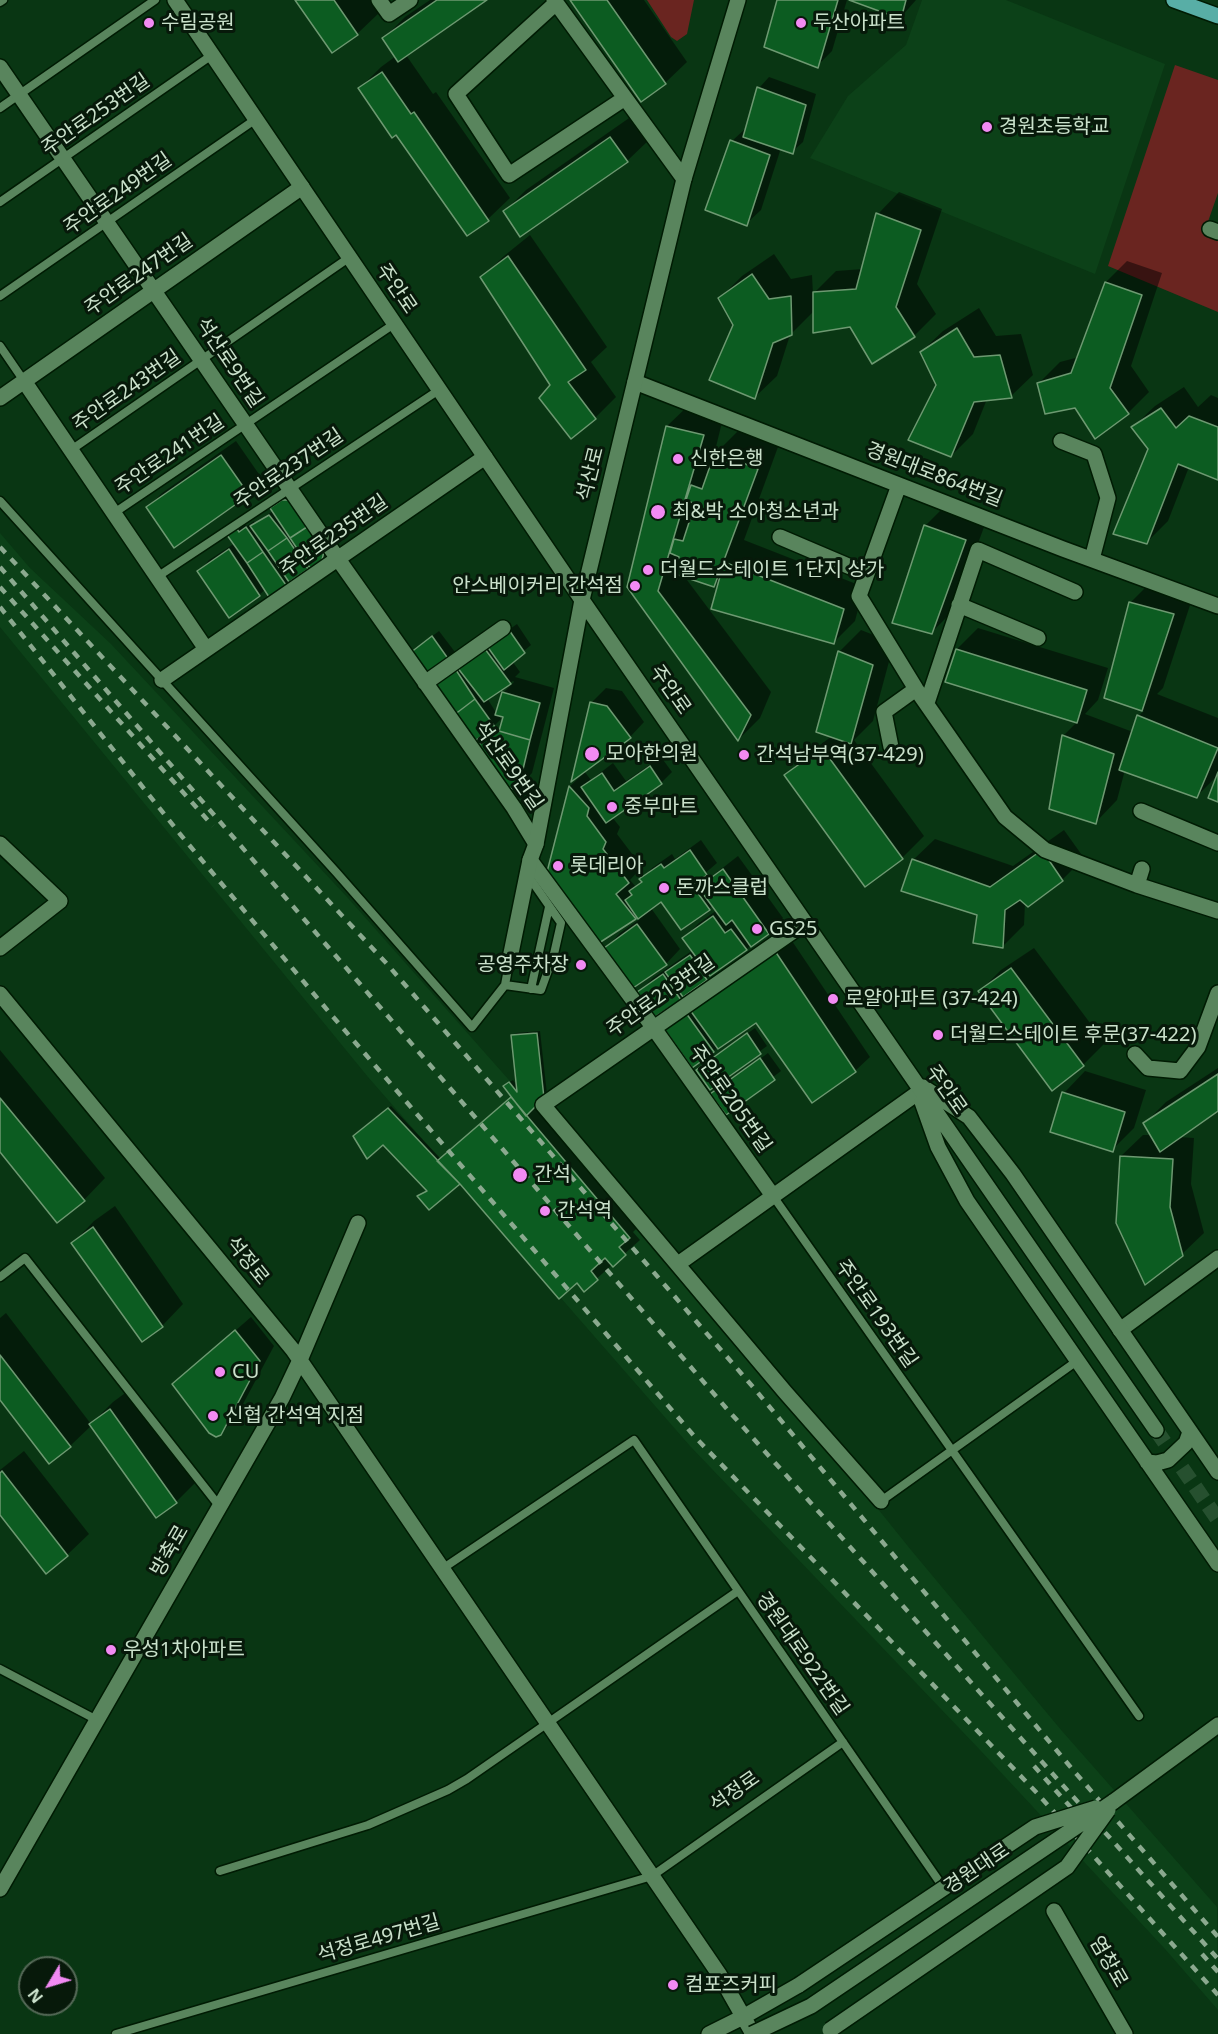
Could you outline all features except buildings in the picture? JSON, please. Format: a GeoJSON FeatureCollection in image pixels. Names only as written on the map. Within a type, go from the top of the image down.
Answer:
{"type":"FeatureCollection","features":[{"type":"Feature","properties":{"kind":"main road"},"geometry":{"type":"LineString","coordinates":[[1174,0],[1218,16]]}},
{"type":"Feature","properties":{"kind":"street","name":"주안로"},"geometry":{"type":"LineString","coordinates":[[175,0],[582,600],[1156,1430]]}},
{"type":"Feature","properties":{"kind":"street"},"geometry":{"type":"LineString","coordinates":[[379,0],[389,14],[410,0]]}},
{"type":"Feature","properties":{"kind":"street","name":"석산로"},"geometry":{"type":"LineString","coordinates":[[509,963],[528,867],[536,844],[582,600],[684,179],[738,0]]}},
{"type":"Feature","properties":{"kind":"street"},"geometry":{"type":"LineString","coordinates":[[625,98],[509,175],[456,94],[555,1],[684,179]]}},
{"type":"Feature","properties":{"kind":"street","name":"석산로9번길"},"geometry":{"type":"LineString","coordinates":[[0,67],[289,489],[514,808],[536,844]]}},
{"type":"Feature","properties":{"kind":"street","name":"주안로247번길"},"geometry":{"type":"LineString","coordinates":[[0,398],[302,187]]}},
{"type":"Feature","properties":{"kind":"street"},"geometry":{"type":"LineString","coordinates":[[24,381],[206,649]]}},
{"type":"Feature","properties":{"kind":"street","name":"경원대로864번길"},"geometry":{"type":"LineString","coordinates":[[635,382],[1092,559],[1217,601]]}},
{"type":"Feature","properties":{"kind":"street"},"geometry":{"type":"LineString","coordinates":[[1061,441],[1094,454],[1108,498],[1092,559]]}},
{"type":"Feature","properties":{"kind":"street","name":"주안로235번길"},"geometry":{"type":"LineString","coordinates":[[162,680],[485,457]]}},
{"type":"Feature","properties":{"kind":"street"},"geometry":{"type":"LineString","coordinates":[[899,485],[859,596],[916,689],[1005,817],[1045,850],[1137,885],[1218,911]]}},
{"type":"Feature","properties":{"kind":"street"},"geometry":{"type":"LineString","coordinates":[[780,537],[867,574]]}},
{"type":"Feature","properties":{"kind":"street"},"geometry":{"type":"LineString","coordinates":[[927,703],[978,550],[1075,592]]}},
{"type":"Feature","properties":{"kind":"street"},"geometry":{"type":"LineString","coordinates":[[959,605],[1038,638]]}},
{"type":"Feature","properties":{"kind":"street"},"geometry":{"type":"LineString","coordinates":[[425,683],[503,628]]}},
{"type":"Feature","properties":{"kind":"street"},"geometry":{"type":"LineString","coordinates":[[891,747],[884,712],[916,689]]}},
{"type":"Feature","properties":{"kind":"street"},"geometry":{"type":"LineString","coordinates":[[1142,811],[1218,843]]}},
{"type":"Feature","properties":{"kind":"street"},"geometry":{"type":"LineString","coordinates":[[0,844],[60,901],[0,948]]}},
{"type":"Feature","properties":{"kind":"street","name":"주안로205번길"},"geometry":{"type":"LineString","coordinates":[[528,867],[653,1027],[773,1196]]}},
{"type":"Feature","properties":{"kind":"street"},"geometry":{"type":"LineString","coordinates":[[1137,885],[1143,869]]}},
{"type":"Feature","properties":{"kind":"street","name":"주안로213번길"},"geometry":{"type":"LineString","coordinates":[[678,1264],[543,1105],[805,923]]}},
{"type":"Feature","properties":{"kind":"street"},"geometry":{"type":"LineString","coordinates":[[1135,1054],[1148,1068],[1180,1071],[1198,1047],[1218,993]]}},
{"type":"Feature","properties":{"kind":"street","name":"석정로"},"geometry":{"type":"LineString","coordinates":[[0,994],[300,1360],[718,1974],[753,2034]]}},
{"type":"Feature","properties":{"kind":"street"},"geometry":{"type":"LineString","coordinates":[[881,1501],[785,1392],[678,1264],[773,1196],[917,1087]]}},
{"type":"Feature","properties":{"kind":"street"},"geometry":{"type":"LineString","coordinates":[[917,1087],[969,1118],[1013,1174],[1218,1472]]}},
{"type":"Feature","properties":{"kind":"street"},"geometry":{"type":"LineString","coordinates":[[917,1087],[938,1147],[967,1202],[1218,1564]]}},
{"type":"Feature","properties":{"kind":"street","name":"방축로"},"geometry":{"type":"LineString","coordinates":[[0,1889],[282,1398],[358,1224]]}},
{"type":"Feature","properties":{"kind":"street"},"geometry":{"type":"LineString","coordinates":[[1120,1330],[1218,1258]]}},
{"type":"Feature","properties":{"kind":"street"},"geometry":{"type":"LineString","coordinates":[[1147,1462],[1157,1463],[1168,1460],[1186,1443],[1190,1432]]}},
{"type":"Feature","properties":{"kind":"street","name":"경원대로"},"geometry":{"type":"LineString","coordinates":[[753,2034],[820,1999],[1113,1802],[1218,1725]]}},
{"type":"Feature","properties":{"kind":"street"},"geometry":{"type":"LineString","coordinates":[[709,2034],[799,1985],[1035,1827],[1113,1802]]}},
{"type":"Feature","properties":{"kind":"street"},"geometry":{"type":"LineString","coordinates":[[826,2033],[1067,1867],[1113,1802]]}},
{"type":"Feature","properties":{"kind":"street","name":"염창로"},"geometry":{"type":"LineString","coordinates":[[1054,1911],[1125,2034]]}},
{"type":"Feature","properties":{"kind":"lane"},"geometry":{"type":"LineString","coordinates":[[0,108],[154,0]]}},
{"type":"Feature","properties":{"kind":"lane","name":"주안로253번길"},"geometry":{"type":"LineString","coordinates":[[0,202],[212,55]]}},
{"type":"Feature","properties":{"kind":"lane","name":"주안로249번길"},"geometry":{"type":"LineString","coordinates":[[0,296],[256,119]]}},
{"type":"Feature","properties":{"kind":"lane","name":"주안로243번길"},"geometry":{"type":"LineString","coordinates":[[71,450],[350,257]]}},
{"type":"Feature","properties":{"kind":"lane","name":"주안로241번길"},"geometry":{"type":"LineString","coordinates":[[114,513],[394,324]]}},
{"type":"Feature","properties":{"kind":"lane"},"geometry":{"type":"LineString","coordinates":[[0,346],[24,381]]}},
{"type":"Feature","properties":{"kind":"lane","name":"주안로237번길"},"geometry":{"type":"LineString","coordinates":[[157,577],[439,390]]}},
{"type":"Feature","properties":{"kind":"lane"},"geometry":{"type":"LineString","coordinates":[[0,501],[336,872],[472,1027],[505,985],[509,963]]}},
{"type":"Feature","properties":{"kind":"lane"},"geometry":{"type":"LineString","coordinates":[[505,985],[541,990],[554,954],[561,923],[549,907],[528,867]]}},
{"type":"Feature","properties":{"kind":"lane"},"geometry":{"type":"LineString","coordinates":[[531,989],[549,907]]}},
{"type":"Feature","properties":{"kind":"lane","name":"주안로193번길"},"geometry":{"type":"LineString","coordinates":[[773,1196],[951,1450]]}},
{"type":"Feature","properties":{"kind":"lane"},"geometry":{"type":"LineString","coordinates":[[0,1277],[25,1258],[220,1507]]}},
{"type":"Feature","properties":{"kind":"lane"},"geometry":{"type":"LineString","coordinates":[[881,1501],[1077,1361]]}},
{"type":"Feature","properties":{"kind":"lane","name":"경원대로922번길"},"geometry":{"type":"LineString","coordinates":[[442,1569],[634,1440],[943,1887]]}},
{"type":"Feature","properties":{"kind":"lane"},"geometry":{"type":"LineString","coordinates":[[951,1450],[1139,1716]]}},
{"type":"Feature","properties":{"kind":"lane"},"geometry":{"type":"LineString","coordinates":[[220,1870],[368,1825],[448,1790],[738,1591]]}},
{"type":"Feature","properties":{"kind":"lane"},"geometry":{"type":"LineString","coordinates":[[0,1669],[97,1720]]}},
{"type":"Feature","properties":{"kind":"lane","name":"석정로"},"geometry":{"type":"LineString","coordinates":[[652,1876],[843,1742]]}},
{"type":"Feature","properties":{"kind":"lane","name":"석정로497번길"},"geometry":{"type":"LineString","coordinates":[[117,2034],[652,1876]]}},
{"type":"Feature","properties":{"kind":"shaded area"},"geometry":{"type":"Polygon","coordinates":[[[647,0],[694,0],[687,34],[677,41],[671,37],[647,0]]]}},
{"type":"Feature","properties":{"kind":"shaded area","name":"경원초등학교"},"geometry":{"type":"Polygon","coordinates":[[[922,0],[1006,0],[1165,64],[1095,274],[810,158],[848,96],[906,45],[922,0]]]}},
{"type":"Feature","properties":{"kind":"shaded area"},"geometry":{"type":"Polygon","coordinates":[[[1175,65],[1218,80],[1218,193],[1204,233],[1218,238],[1218,312],[1108,266],[1175,65]]]}},
{"type":"Feature","properties":{"kind":"shaded area"},"geometry":{"type":"Polygon","coordinates":[[[0,533],[30,568],[111,644],[347,897],[771,1376],[911,1550],[1062,1731],[1217,1907],[1218,2010],[1165,1949],[981,1751],[690,1446],[368,1077],[0,627],[0,533]]]}},
{"type":"Feature","properties":{"kind":"tunnel"},"geometry":{"type":"LineString","coordinates":[[1156,1430],[1218,1520]]}},
{"type":"Feature","properties":{"kind":"railway"},"geometry":{"type":"LineString","coordinates":[[0,547],[387,964],[753,1387],[1073,1770],[1218,1937]]}},
{"type":"Feature","properties":{"kind":"railway"},"geometry":{"type":"LineString","coordinates":[[0,567],[727,1409],[1218,1959]]}},
{"type":"Feature","properties":{"kind":"railway"},"geometry":{"type":"LineString","coordinates":[[0,587],[213,826]]}},
{"type":"Feature","properties":{"kind":"railway"},"geometry":{"type":"LineString","coordinates":[[0,607],[180,834],[329,1012],[695,1437],[1037,1793],[1218,1995]]}},
{"type":"Feature","properties":{"kind":"railway"},"geometry":{"type":"LineString","coordinates":[[1034,1766],[1098,1838]]}},
{"type":"Feature","properties":{"kind":"railway"},"geometry":{"type":"LineString","coordinates":[[1202,1954],[1218,1972]]}},
{"type":"Feature","properties":{"kind":"place","name":"수림공원"},"geometry":{"type":"Point","coordinates":[149,23]}},
{"type":"Feature","properties":{"kind":"place","name":"두산아파트"},"geometry":{"type":"Point","coordinates":[801,23]}},
{"type":"Feature","properties":{"kind":"place","name":"경원초등학교"},"geometry":{"type":"Point","coordinates":[987,127]}},
{"type":"Feature","properties":{"kind":"place","name":"신한은행"},"geometry":{"type":"Point","coordinates":[678,459]}},
{"type":"Feature","properties":{"kind":"place","name":"최&박 소아청소년과"},"geometry":{"type":"Point","coordinates":[658,512]}},
{"type":"Feature","properties":{"kind":"place","name":"더월드스테이트 1단지 상가"},"geometry":{"type":"Point","coordinates":[648,570]}},
{"type":"Feature","properties":{"kind":"place","name":"안스베이커리 간석점"},"geometry":{"type":"Point","coordinates":[635,586]}},
{"type":"Feature","properties":{"kind":"place","name":"모아한의원"},"geometry":{"type":"Point","coordinates":[592,754]}},
{"type":"Feature","properties":{"kind":"place","name":"간석남부역(37-429)"},"geometry":{"type":"Point","coordinates":[744,755]}},
{"type":"Feature","properties":{"kind":"place","name":"중부마트"},"geometry":{"type":"Point","coordinates":[612,807]}},
{"type":"Feature","properties":{"kind":"place","name":"롯데리아"},"geometry":{"type":"Point","coordinates":[558,866]}},
{"type":"Feature","properties":{"kind":"place","name":"돈까스클럽"},"geometry":{"type":"Point","coordinates":[664,888]}},
{"type":"Feature","properties":{"kind":"place","name":"GS25"},"geometry":{"type":"Point","coordinates":[757,929]}},
{"type":"Feature","properties":{"kind":"place","name":"공영주차장"},"geometry":{"type":"Point","coordinates":[581,965]}},
{"type":"Feature","properties":{"kind":"place","name":"로얄아파트 (37-424)"},"geometry":{"type":"Point","coordinates":[833,999]}},
{"type":"Feature","properties":{"kind":"place","name":"더월드스테이트 후문(37-422)"},"geometry":{"type":"Point","coordinates":[938,1035]}},
{"type":"Feature","properties":{"kind":"place","name":"간석"},"geometry":{"type":"Point","coordinates":[520,1175]}},
{"type":"Feature","properties":{"kind":"place","name":"간석역"},"geometry":{"type":"Point","coordinates":[545,1211]}},
{"type":"Feature","properties":{"kind":"place","name":"CU"},"geometry":{"type":"Point","coordinates":[220,1372]}},
{"type":"Feature","properties":{"kind":"place","name":"신협 간석역 지점"},"geometry":{"type":"Point","coordinates":[213,1416]}},
{"type":"Feature","properties":{"kind":"place","name":"우성1차아파트"},"geometry":{"type":"Point","coordinates":[111,1650]}},
{"type":"Feature","properties":{"kind":"place","name":"컴포즈커피"},"geometry":{"type":"Point","coordinates":[673,1985]}}]}
